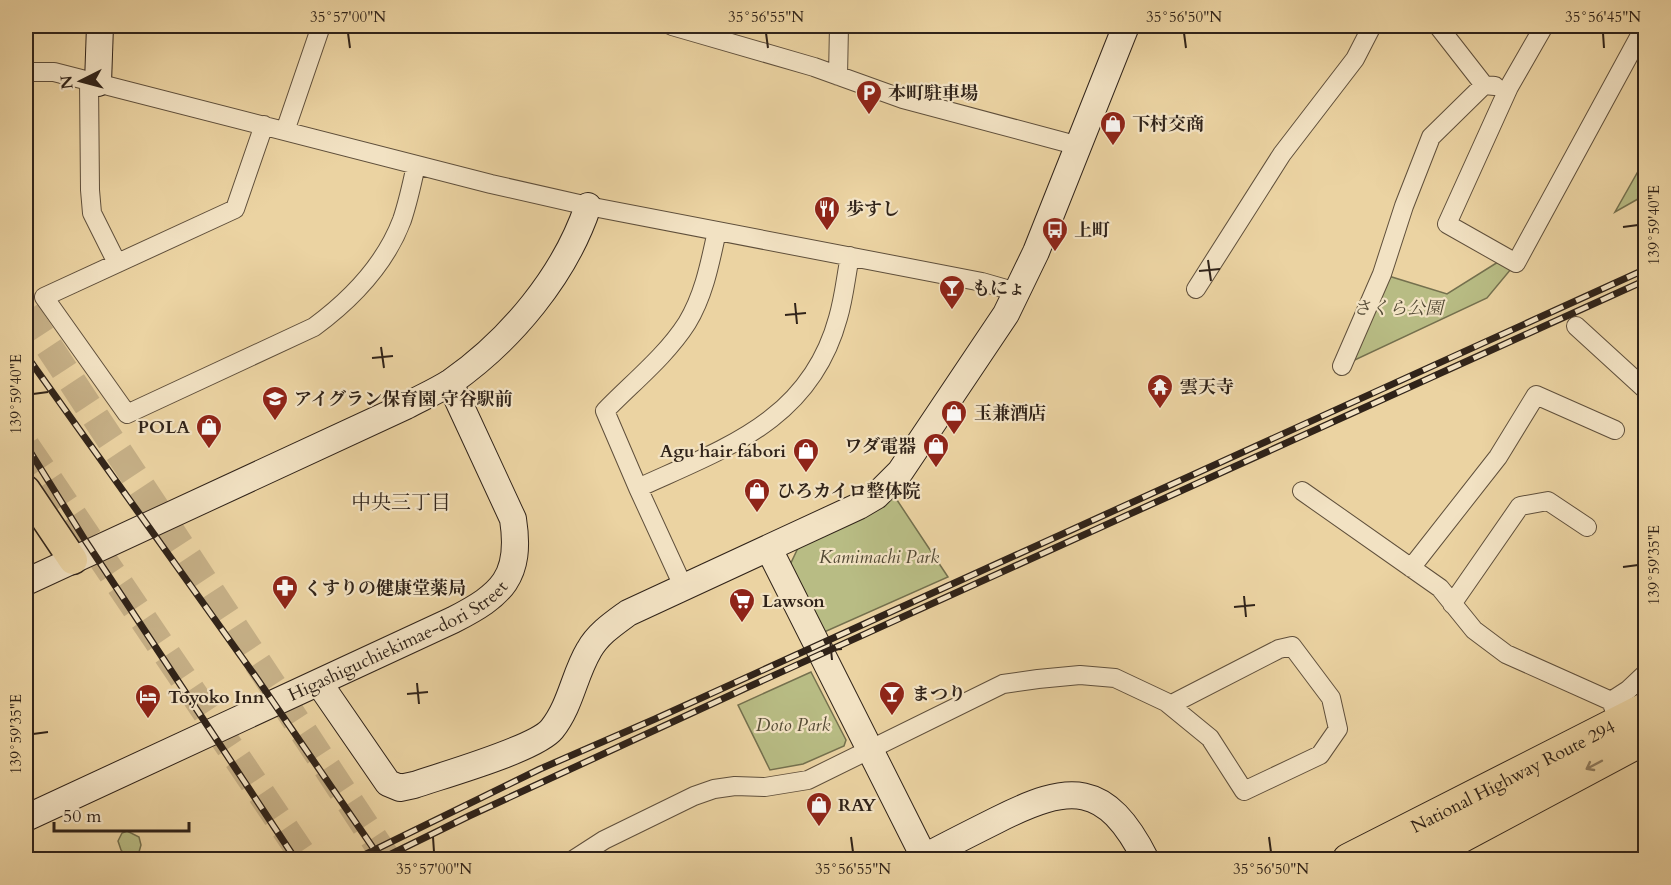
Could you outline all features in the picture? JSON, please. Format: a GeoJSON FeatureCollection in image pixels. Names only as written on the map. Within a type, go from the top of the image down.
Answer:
{"type":"FeatureCollection","features":[{"type":"Feature","properties":{"kind":"highway","name":"National Highway Route 294"},"geometry":{"type":"LineString","coordinates":[[1349,860],[1630,723]]}},
{"type":"Feature","properties":{"kind":"highway","name":"National Highway Route 294"},"geometry":{"type":"LineString","coordinates":[[1416,860],[1630,723]]}},
{"type":"Feature","properties":{"kind":"main road"},"geometry":{"type":"LineString","coordinates":[[26,490],[73,560]]}},
{"type":"Feature","properties":{"kind":"street"},"geometry":{"type":"LineString","coordinates":[[100,26],[94,82],[90,190],[92,213],[117,263]]}},
{"type":"Feature","properties":{"kind":"street"},"geometry":{"type":"LineString","coordinates":[[285,130],[321,26]]}},
{"type":"Feature","properties":{"kind":"street"},"geometry":{"type":"LineString","coordinates":[[672,26],[814,67],[903,99],[1079,146]]}},
{"type":"Feature","properties":{"kind":"street"},"geometry":{"type":"LineString","coordinates":[[838,76],[839,26]]}},
{"type":"Feature","properties":{"kind":"street"},"geometry":{"type":"LineString","coordinates":[[319,683],[388,783],[393,786],[406,787],[534,743],[551,731],[563,713],[589,649],[605,629],[628,613],[683,586],[769,549],[859,506],[876,495],[900,472],[991,338],[1017,292],[1036,252],[1126,26]]}},
{"type":"Feature","properties":{"kind":"street"},"geometry":{"type":"LineString","coordinates":[[1196,289],[1282,154],[1355,59],[1372,26]]}},
{"type":"Feature","properties":{"kind":"street"},"geometry":{"type":"LineString","coordinates":[[1438,26],[1484,84],[1509,87]]}},
{"type":"Feature","properties":{"kind":"street"},"geometry":{"type":"LineString","coordinates":[[1544,26],[1509,87],[1447,225],[1516,263],[1646,26]]}},
{"type":"Feature","properties":{"kind":"street"},"geometry":{"type":"LineString","coordinates":[[26,72],[54,72],[416,165],[588,206],[982,282],[1017,292]]}},
{"type":"Feature","properties":{"kind":"street"},"geometry":{"type":"LineString","coordinates":[[1342,366],[1382,274],[1404,206],[1431,137],[1484,84]]}},
{"type":"Feature","properties":{"kind":"street"},"geometry":{"type":"LineString","coordinates":[[264,125],[235,209],[44,297],[128,414],[305,332],[338,309],[355,294],[375,270],[392,242],[402,219],[416,165]]}},
{"type":"Feature","properties":{"kind":"street"},"geometry":{"type":"LineString","coordinates":[[26,582],[406,406],[450,383],[488,351],[515,324],[537,297],[572,246],[588,206]]}},
{"type":"Feature","properties":{"kind":"street"},"geometry":{"type":"LineString","coordinates":[[683,586],[605,411],[672,344],[687,322],[709,272],[717,231]]}},
{"type":"Feature","properties":{"kind":"street"},"geometry":{"type":"LineString","coordinates":[[638,488],[732,444],[761,428],[787,407],[813,376],[826,350],[838,319],[850,256]]}},
{"type":"Feature","properties":{"kind":"street"},"geometry":{"type":"LineString","coordinates":[[1576,326],[1646,390]]}},
{"type":"Feature","properties":{"kind":"street","name":"Higashiguchiekimae-dori Street"},"geometry":{"type":"LineString","coordinates":[[26,818],[475,609],[501,588],[516,555],[513,519],[450,383]]}},
{"type":"Feature","properties":{"kind":"street"},"geometry":{"type":"LineString","coordinates":[[1411,568],[1498,457],[1536,395],[1615,430]]}},
{"type":"Feature","properties":{"kind":"street"},"geometry":{"type":"LineString","coordinates":[[1302,491],[1440,588],[1474,630],[1506,654],[1630,723]]}},
{"type":"Feature","properties":{"kind":"street"},"geometry":{"type":"LineString","coordinates":[[1452,604],[1520,506],[1548,501],[1587,526]]}},
{"type":"Feature","properties":{"kind":"street"},"geometry":{"type":"LineString","coordinates":[[769,549],[871,750],[923,859],[1023,807],[1061,795],[1081,796],[1098,801],[1113,812],[1133,834],[1146,860]]}},
{"type":"Feature","properties":{"kind":"street"},"geometry":{"type":"LineString","coordinates":[[573,860],[604,840],[694,796],[714,789],[735,786],[765,787],[808,780],[1003,684],[1080,675],[1115,678],[1170,705],[1210,738],[1244,791],[1320,754],[1338,729],[1331,698],[1292,646],[1279,649],[1170,705]]}},
{"type":"Feature","properties":{"kind":"street"},"geometry":{"type":"LineString","coordinates":[[1630,723],[1628,690],[1646,673]]}},
{"type":"Feature","properties":{"kind":"green space"},"geometry":{"type":"Polygon","coordinates":[[[1645,159],[1645,195],[1615,212],[1645,159]]]}},
{"type":"Feature","properties":{"kind":"green space","name":"さくら公園"},"geometry":{"type":"Polygon","coordinates":[[[1506,257],[1516,263],[1487,298],[1342,366],[1382,274],[1447,294],[1506,257]]]}},
{"type":"Feature","properties":{"kind":"green space","name":"Kamimachi Park"},"geometry":{"type":"Polygon","coordinates":[[[893,494],[948,577],[822,633],[789,567],[798,548],[893,494]]]}},
{"type":"Feature","properties":{"kind":"green space","name":"Doto Park"},"geometry":{"type":"Polygon","coordinates":[[[811,672],[846,740],[844,746],[803,764],[770,770],[738,705],[811,672]]]}},
{"type":"Feature","properties":{"kind":"green space"},"geometry":{"type":"Polygon","coordinates":[[[127,831],[139,837],[141,845],[137,859],[128,859],[121,850],[118,841],[122,833],[127,831]]]}},
{"type":"Feature","properties":{"kind":"tunnel"},"geometry":{"type":"LineString","coordinates":[[26,312],[388,860]]}},
{"type":"Feature","properties":{"kind":"tunnel"},"geometry":{"type":"LineString","coordinates":[[26,446],[306,860]]}},
{"type":"Feature","properties":{"kind":"railway"},"geometry":{"type":"LineString","coordinates":[[354,860],[540,769],[655,719],[1646,269]]}},
{"type":"Feature","properties":{"kind":"railway"},"geometry":{"type":"LineString","coordinates":[[379,860],[746,688],[1646,280]]}},
{"type":"Feature","properties":{"kind":"railway"},"geometry":{"type":"LineString","coordinates":[[26,355],[258,680],[378,855]]}},
{"type":"Feature","properties":{"kind":"railway"},"geometry":{"type":"LineString","coordinates":[[26,445],[85,540],[296,860]]}},
{"type":"Feature","properties":{"kind":"place","name":"本町駐車場"},"geometry":{"type":"Point","coordinates":[869,116]}},
{"type":"Feature","properties":{"kind":"place","name":"下村交商"},"geometry":{"type":"Point","coordinates":[1113,147]}},
{"type":"Feature","properties":{"kind":"place","name":"歩すし"},"geometry":{"type":"Point","coordinates":[827,232]}},
{"type":"Feature","properties":{"kind":"place","name":"上町"},"geometry":{"type":"Point","coordinates":[1055,253]}},
{"type":"Feature","properties":{"kind":"place","name":"もにょ"},"geometry":{"type":"Point","coordinates":[952,311]}},
{"type":"Feature","properties":{"kind":"place","name":"雲天寺"},"geometry":{"type":"Point","coordinates":[1160,410]}},
{"type":"Feature","properties":{"kind":"place","name":"アイグラン保育園 守谷駅前"},"geometry":{"type":"Point","coordinates":[275,422]}},
{"type":"Feature","properties":{"kind":"place","name":"玉兼酒店"},"geometry":{"type":"Point","coordinates":[954,436]}},
{"type":"Feature","properties":{"kind":"place","name":"POLA"},"geometry":{"type":"Point","coordinates":[209,450]}},
{"type":"Feature","properties":{"kind":"place","name":"ワダ電器"},"geometry":{"type":"Point","coordinates":[936,469]}},
{"type":"Feature","properties":{"kind":"place","name":"Agu hair fabori"},"geometry":{"type":"Point","coordinates":[806,474]}},
{"type":"Feature","properties":{"kind":"place","name":"ひろカイロ整体院"},"geometry":{"type":"Point","coordinates":[757,514]}},
{"type":"Feature","properties":{"kind":"place","name":"くすりの健康堂薬局"},"geometry":{"type":"Point","coordinates":[285,611]}},
{"type":"Feature","properties":{"kind":"place","name":"Lawson"},"geometry":{"type":"Point","coordinates":[742,624]}},
{"type":"Feature","properties":{"kind":"place","name":"まつり"},"geometry":{"type":"Point","coordinates":[892,717]}},
{"type":"Feature","properties":{"kind":"place","name":"Toyoko Inn"},"geometry":{"type":"Point","coordinates":[148,720]}},
{"type":"Feature","properties":{"kind":"place","name":"RAY"},"geometry":{"type":"Point","coordinates":[819,828]}},
{"type":"Feature","properties":{"kind":"district","name":"中央三丁目"},"geometry":{"type":"Point","coordinates":[401,502]}}]}
